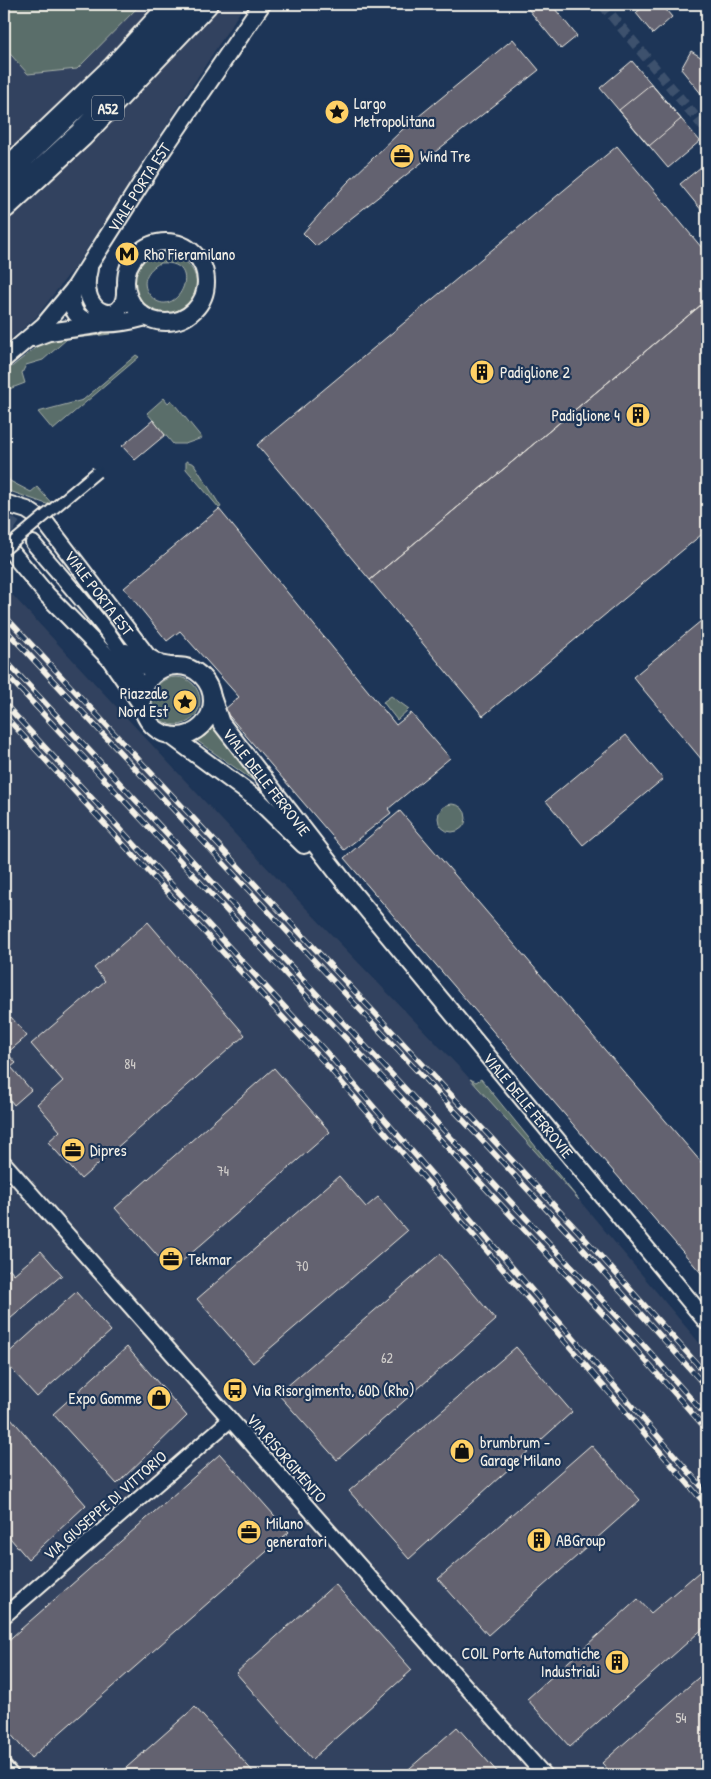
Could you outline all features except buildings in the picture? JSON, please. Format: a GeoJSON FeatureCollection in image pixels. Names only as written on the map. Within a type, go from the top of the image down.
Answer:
{"type":"FeatureCollection","features":[{"type":"Feature","properties":{"kind":"highway","name":"A52"},"geometry":{"type":"LineString","coordinates":[[4,174],[115,68],[174,4]]}},
{"type":"Feature","properties":{"kind":"highway","name":"A52"},"geometry":{"type":"LineString","coordinates":[[4,206],[88,128],[205,4]]}},
{"type":"Feature","properties":{"kind":"street","name":"VIALE PORTA EST"},"geometry":{"type":"LineString","coordinates":[[4,359],[44,325],[90,267],[158,157],[262,4]]}},
{"type":"Feature","properties":{"kind":"street"},"geometry":{"type":"LineString","coordinates":[[25,342],[42,334],[146,317],[164,322],[174,321],[186,317],[196,309],[206,287],[205,273],[200,260],[190,250],[173,242],[150,244],[139,251],[130,261],[126,273],[123,306],[111,312],[98,310],[91,305],[88,298],[87,280],[90,267]]}},
{"type":"Feature","properties":{"kind":"street"},"geometry":{"type":"LineString","coordinates":[[125,287],[134,306],[146,317]]}},
{"type":"Feature","properties":{"kind":"street"},"geometry":{"type":"LineString","coordinates":[[74,289],[72,301],[78,314],[86,320],[103,324]]}},
{"type":"Feature","properties":{"kind":"street"},"geometry":{"type":"LineString","coordinates":[[4,550],[97,472]]}},
{"type":"Feature","properties":{"kind":"street","name":"VIALE PORTA EST"},"geometry":{"type":"LineString","coordinates":[[4,503],[27,510],[45,522],[148,657],[165,668]]}},
{"type":"Feature","properties":{"kind":"street","name":"VIALE PORTA EST"},"geometry":{"type":"LineString","coordinates":[[4,543],[50,599],[110,659],[143,702]]}},
{"type":"Feature","properties":{"kind":"street"},"geometry":{"type":"LineString","coordinates":[[33,543],[112,639],[138,679],[143,702],[152,725],[170,735],[188,734],[203,724],[212,708],[212,697],[202,676],[182,666],[148,669],[112,639]]}},
{"type":"Feature","properties":{"kind":"street"},"geometry":{"type":"LineString","coordinates":[[143,702],[147,684],[165,668]]}},
{"type":"Feature","properties":{"kind":"street","name":"VIALE DELLE FERROVIE"},"geometry":{"type":"LineString","coordinates":[[212,697],[221,723],[349,888],[707,1322]]}},
{"type":"Feature","properties":{"kind":"street","name":"VIALE DELLE FERROVIE"},"geometry":{"type":"LineString","coordinates":[[170,735],[258,800],[349,888]]}},
{"type":"Feature","properties":{"kind":"street","name":"VIA RISORGIMENTO"},"geometry":{"type":"LineString","coordinates":[[4,1163],[544,1775]]}},
{"type":"Feature","properties":{"kind":"street","name":"VIA GIUSEPPE DI VITTORIO"},"geometry":{"type":"LineString","coordinates":[[4,1616],[230,1420]]}},
{"type":"Feature","properties":{"kind":"street"},"geometry":{"type":"LineString","coordinates":[[4,1768],[11,1775]]}},
{"type":"Feature","properties":{"kind":"shaded area"},"geometry":{"type":"Polygon","coordinates":[[[4,4],[245,4],[77,264],[36,317],[4,345],[4,4]]]}},
{"type":"Feature","properties":{"kind":"shaded area"},"geometry":{"type":"Polygon","coordinates":[[[4,586],[247,847],[460,1068],[579,1200],[707,1352],[707,1775],[4,1775],[4,586]]]}},
{"type":"Feature","properties":{"kind":"green space"},"geometry":{"type":"Polygon","coordinates":[[[4,4],[141,4],[77,69],[28,74],[4,47],[4,4]]]}},
{"type":"Feature","properties":{"kind":"green space"},"geometry":{"type":"Polygon","coordinates":[[[168,251],[184,259],[194,273],[196,288],[193,296],[187,304],[172,314],[157,314],[145,306],[137,294],[134,280],[137,267],[148,256],[168,251]],[[160,263],[149,272],[145,280],[146,289],[149,294],[159,302],[168,303],[176,298],[182,289],[185,280],[182,271],[175,265],[160,263]]]}},
{"type":"Feature","properties":{"kind":"green space"},"geometry":{"type":"Polygon","coordinates":[[[109,330],[110,334],[67,339],[43,360],[26,365],[22,373],[25,383],[4,391],[4,373],[45,340],[109,330]]]}},
{"type":"Feature","properties":{"kind":"green space"},"geometry":{"type":"Polygon","coordinates":[[[136,355],[139,357],[53,430],[38,412],[83,400],[136,355]]]}},
{"type":"Feature","properties":{"kind":"green space"},"geometry":{"type":"Polygon","coordinates":[[[164,398],[168,403],[171,400],[202,438],[185,444],[173,444],[147,413],[164,398]]]}},
{"type":"Feature","properties":{"kind":"green space"},"geometry":{"type":"Polygon","coordinates":[[[186,461],[194,464],[221,507],[219,508],[186,469],[186,461]]]}},
{"type":"Feature","properties":{"kind":"green space"},"geometry":{"type":"Polygon","coordinates":[[[4,474],[10,481],[31,492],[37,487],[55,507],[4,489],[4,474]]]}},
{"type":"Feature","properties":{"kind":"green space"},"geometry":{"type":"Polygon","coordinates":[[[171,677],[181,677],[193,684],[200,696],[200,706],[193,718],[181,725],[171,725],[163,721],[156,714],[152,706],[152,696],[156,688],[163,681],[171,677]]]}},
{"type":"Feature","properties":{"kind":"green space"},"geometry":{"type":"Polygon","coordinates":[[[391,696],[409,709],[397,720],[383,702],[391,696]]]}},
{"type":"Feature","properties":{"kind":"green space"},"geometry":{"type":"Polygon","coordinates":[[[215,723],[271,793],[196,740],[205,736],[215,723]]]}},
{"type":"Feature","properties":{"kind":"green space"},"geometry":{"type":"Polygon","coordinates":[[[452,804],[462,808],[466,818],[462,828],[452,832],[442,828],[438,818],[442,808],[452,804]]]}},
{"type":"Feature","properties":{"kind":"green space"},"geometry":{"type":"Polygon","coordinates":[[[470,1079],[476,1082],[481,1079],[579,1200],[470,1079]]]}},
{"type":"Feature","properties":{"kind":"tunnel"},"geometry":{"type":"LineString","coordinates":[[602,4],[707,131]]}},
{"type":"Feature","properties":{"kind":"tunnel"},"geometry":{"type":"LineString","coordinates":[[4,520],[22,532],[33,543]]}},
{"type":"Feature","properties":{"kind":"railway"},"geometry":{"type":"LineString","coordinates":[[4,615],[578,1231],[707,1375]]}},
{"type":"Feature","properties":{"kind":"railway"},"geometry":{"type":"LineString","coordinates":[[4,628],[573,1238],[707,1388]]}},
{"type":"Feature","properties":{"kind":"railway"},"geometry":{"type":"LineString","coordinates":[[4,659],[635,1335],[707,1417]]}},
{"type":"Feature","properties":{"kind":"railway"},"geometry":{"type":"LineString","coordinates":[[4,672],[629,1342],[707,1430]]}},
{"type":"Feature","properties":{"kind":"railway"},"geometry":{"type":"LineString","coordinates":[[4,703],[328,1054],[707,1493]]}},
{"type":"Feature","properties":{"kind":"railway"},"geometry":{"type":"LineString","coordinates":[[4,715],[324,1062],[707,1506]]}},
{"type":"Feature","properties":{"kind":"place","name":"Largo Metropolitana"},"geometry":{"type":"Point","coordinates":[337,112]}},
{"type":"Feature","properties":{"kind":"place","name":"Wind Tre"},"geometry":{"type":"Point","coordinates":[402,156]}},
{"type":"Feature","properties":{"kind":"place","name":"Rho Fieramilano"},"geometry":{"type":"Point","coordinates":[127,254]}},
{"type":"Feature","properties":{"kind":"place","name":"Padiglione 2"},"geometry":{"type":"Point","coordinates":[482,372]}},
{"type":"Feature","properties":{"kind":"place","name":"Padiglione 4"},"geometry":{"type":"Point","coordinates":[638,415]}},
{"type":"Feature","properties":{"kind":"place","name":"Piazzale Nord Est"},"geometry":{"type":"Point","coordinates":[185,702]}},
{"type":"Feature","properties":{"kind":"place","name":"Dipres"},"geometry":{"type":"Point","coordinates":[73,1150]}},
{"type":"Feature","properties":{"kind":"place","name":"Tekmar"},"geometry":{"type":"Point","coordinates":[171,1259]}},
{"type":"Feature","properties":{"kind":"place","name":"Via Risorgimento, 60D (Rho)"},"geometry":{"type":"Point","coordinates":[235,1390]}},
{"type":"Feature","properties":{"kind":"place","name":"Expo Gomme"},"geometry":{"type":"Point","coordinates":[159,1398]}},
{"type":"Feature","properties":{"kind":"place","name":"brumbrum - Garage Milano"},"geometry":{"type":"Point","coordinates":[462,1451]}},
{"type":"Feature","properties":{"kind":"place","name":"Milano generatori"},"geometry":{"type":"Point","coordinates":[249,1532]}},
{"type":"Feature","properties":{"kind":"place","name":"ABGroup"},"geometry":{"type":"Point","coordinates":[539,1540]}},
{"type":"Feature","properties":{"kind":"place","name":"COIL Porte Automatiche Industriali"},"geometry":{"type":"Point","coordinates":[617,1662]}}]}
